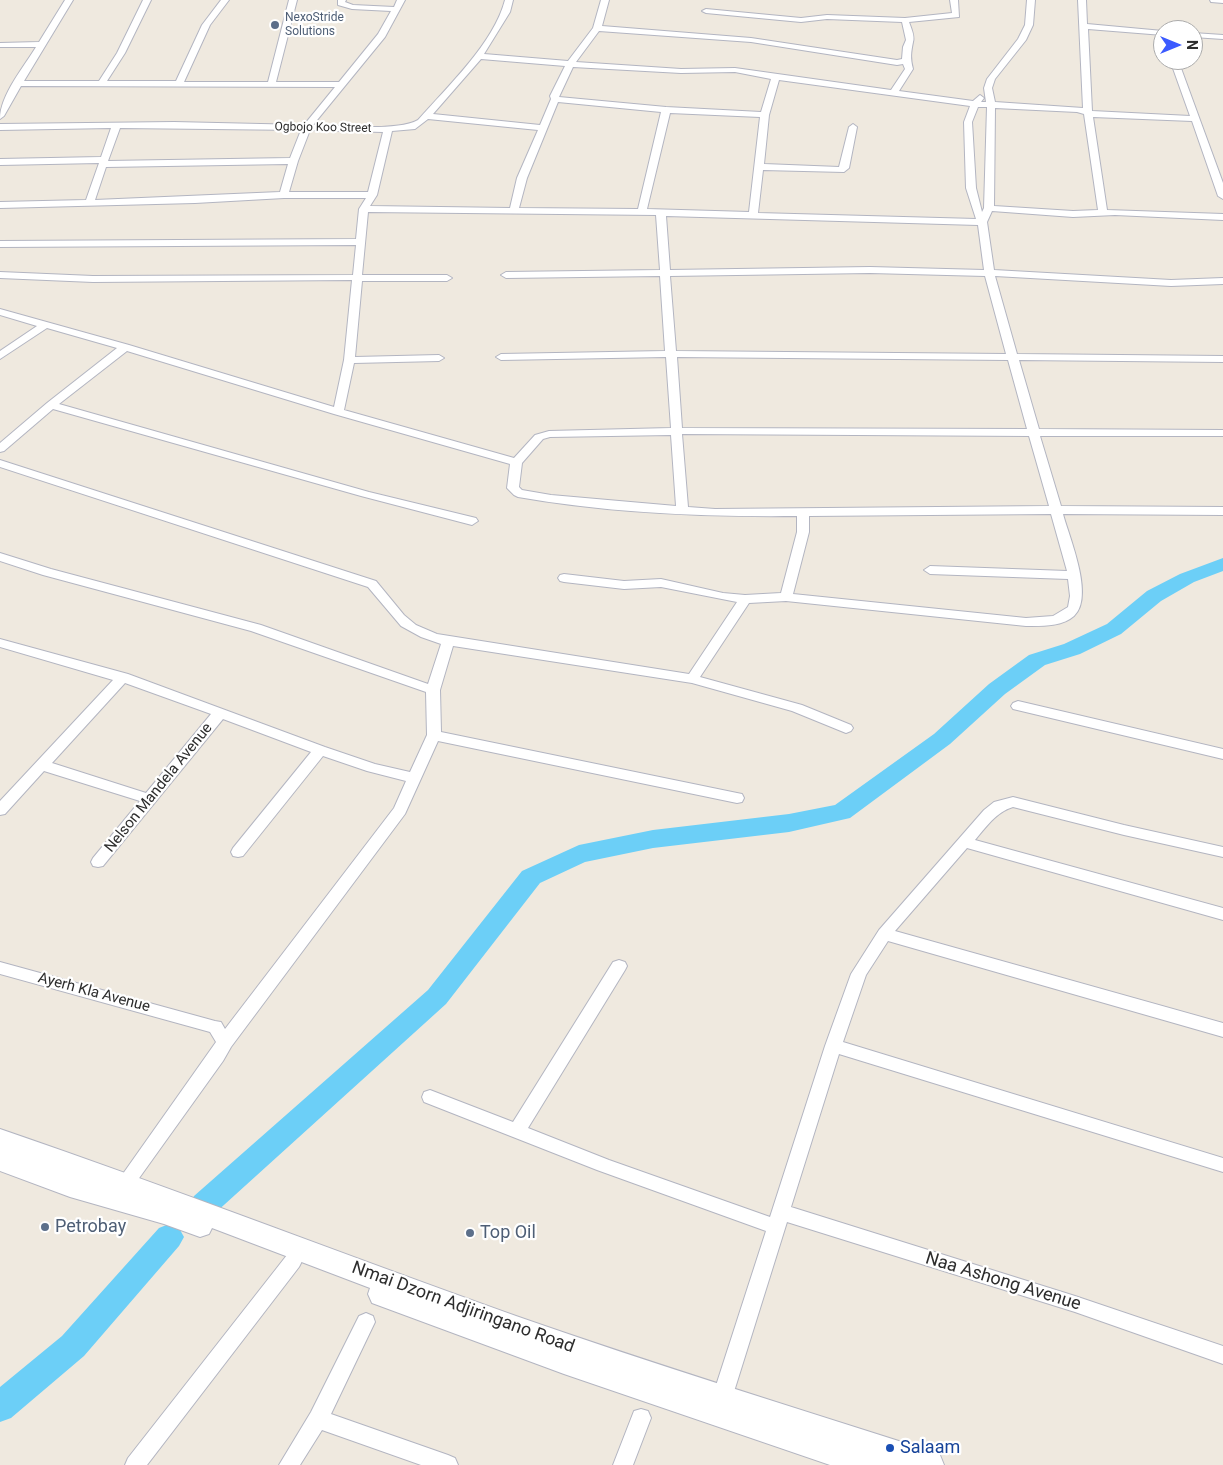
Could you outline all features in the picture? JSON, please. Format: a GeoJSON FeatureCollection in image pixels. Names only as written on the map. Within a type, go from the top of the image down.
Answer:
{"type":"FeatureCollection","features":[{"type":"Feature","properties":{"kind":"main road","name":"Nmai Dzorn Adjiringano Road"},"geometry":{"type":"LineString","coordinates":[[0,1140],[126,1182],[218,1219],[400,1287],[722,1398],[888,1462]]}},
{"type":"Feature","properties":{"kind":"main road","name":"Nmai Dzorn Adjiringano Road"},"geometry":{"type":"LineString","coordinates":[[0,1160],[70,1186],[166,1213],[482,1332],[716,1414],[888,1462],[930,1465]]}},
{"type":"Feature","properties":{"kind":"street"},"geometry":{"type":"LineString","coordinates":[[0,116],[13,86],[69,0]]}},
{"type":"Feature","properties":{"kind":"street"},"geometry":{"type":"LineString","coordinates":[[101,84],[121,53],[147,0]]}},
{"type":"Feature","properties":{"kind":"street"},"geometry":{"type":"LineString","coordinates":[[178,85],[206,25],[225,0]]}},
{"type":"Feature","properties":{"kind":"street"},"geometry":{"type":"LineString","coordinates":[[271,85],[293,0]]}},
{"type":"Feature","properties":{"kind":"street"},"geometry":{"type":"LineString","coordinates":[[342,0],[341,3],[344,6],[397,9]]}},
{"type":"Feature","properties":{"kind":"street"},"geometry":{"type":"LineString","coordinates":[[284,195],[293,160],[306,128],[382,34],[401,0]]}},
{"type":"Feature","properties":{"kind":"street","name":"Ogbojo Koo Street"},"geometry":{"type":"LineString","coordinates":[[0,128],[174,125],[388,129],[412,127],[426,116],[479,56],[506,12],[510,0]]}},
{"type":"Feature","properties":{"kind":"street"},"geometry":{"type":"LineString","coordinates":[[514,211],[522,178],[555,99],[554,96],[570,65],[597,28],[605,0]]}},
{"type":"Feature","properties":{"kind":"street"},"geometry":{"type":"LineString","coordinates":[[706,11],[801,20],[827,18],[905,20],[956,15],[954,0]]}},
{"type":"Feature","properties":{"kind":"street"},"geometry":{"type":"LineString","coordinates":[[564,578],[624,585],[661,583],[713,596],[745,599],[786,597],[1002,620],[1047,622],[1062,618],[1073,609],[1076,602],[1074,575],[989,273],[982,222],[971,188],[968,122],[976,104],[988,88],[991,79],[1022,40],[1029,26],[1031,0]]}},
{"type":"Feature","properties":{"kind":"street"},"geometry":{"type":"LineString","coordinates":[[1082,0],[1088,112],[1103,212]]}},
{"type":"Feature","properties":{"kind":"street"},"geometry":{"type":"LineString","coordinates":[[1214,0],[1223,1]]}},
{"type":"Feature","properties":{"kind":"street"},"geometry":{"type":"LineString","coordinates":[[894,94],[909,69],[906,60],[907,47],[910,40],[905,20]]}},
{"type":"Feature","properties":{"kind":"street"},"geometry":{"type":"LineString","coordinates":[[1083,26],[1153,32]]}},
{"type":"Feature","properties":{"kind":"street"},"geometry":{"type":"LineString","coordinates":[[597,28],[751,40],[889,63],[906,60]]}},
{"type":"Feature","properties":{"kind":"street"},"geometry":{"type":"LineString","coordinates":[[1203,36],[1223,37]]}},
{"type":"Feature","properties":{"kind":"street"},"geometry":{"type":"LineString","coordinates":[[0,45],[42,44]]}},
{"type":"Feature","properties":{"kind":"street"},"geometry":{"type":"LineString","coordinates":[[479,56],[570,65],[680,71],[736,70],[776,78],[976,104],[1078,109],[1097,115],[1196,118]]}},
{"type":"Feature","properties":{"kind":"street"},"geometry":{"type":"LineString","coordinates":[[1178,70],[1223,196]]}},
{"type":"Feature","properties":{"kind":"street"},"geometry":{"type":"LineString","coordinates":[[753,215],[765,115],[776,78]]}},
{"type":"Feature","properties":{"kind":"street"},"geometry":{"type":"LineString","coordinates":[[13,86],[101,84],[341,85]]}},
{"type":"Feature","properties":{"kind":"street"},"geometry":{"type":"LineString","coordinates":[[982,222],[989,208],[991,104],[988,88]]}},
{"type":"Feature","properties":{"kind":"street"},"geometry":{"type":"LineString","coordinates":[[555,99],[580,103],[666,110],[765,115]]}},
{"type":"Feature","properties":{"kind":"street"},"geometry":{"type":"LineString","coordinates":[[642,212],[666,110]]}},
{"type":"Feature","properties":{"kind":"street"},"geometry":{"type":"LineString","coordinates":[[426,116],[543,128]]}},
{"type":"Feature","properties":{"kind":"street"},"geometry":{"type":"LineString","coordinates":[[90,201],[116,126]]}},
{"type":"Feature","properties":{"kind":"street"},"geometry":{"type":"LineString","coordinates":[[759,167],[841,170],[844,168],[853,127]]}},
{"type":"Feature","properties":{"kind":"street"},"geometry":{"type":"LineString","coordinates":[[338,412],[349,360],[364,209],[372,195],[388,129]]}},
{"type":"Feature","properties":{"kind":"street"},"geometry":{"type":"LineString","coordinates":[[0,162],[293,160]]}},
{"type":"Feature","properties":{"kind":"street"},"geometry":{"type":"LineString","coordinates":[[1211,166],[1223,166]]}},
{"type":"Feature","properties":{"kind":"street"},"geometry":{"type":"LineString","coordinates":[[0,205],[90,201],[195,200],[284,195],[372,195]]}},
{"type":"Feature","properties":{"kind":"street"},"geometry":{"type":"LineString","coordinates":[[989,208],[1072,214],[1103,212],[1223,217]]}},
{"type":"Feature","properties":{"kind":"street"},"geometry":{"type":"LineString","coordinates":[[364,209],[642,212],[982,222]]}},
{"type":"Feature","properties":{"kind":"street"},"geometry":{"type":"LineString","coordinates":[[661,213],[682,510]]}},
{"type":"Feature","properties":{"kind":"street"},"geometry":{"type":"LineString","coordinates":[[0,244],[361,242]]}},
{"type":"Feature","properties":{"kind":"street"},"geometry":{"type":"LineString","coordinates":[[506,275],[861,270],[989,273],[1171,283],[1223,281]]}},
{"type":"Feature","properties":{"kind":"street"},"geometry":{"type":"LineString","coordinates":[[1,276],[93,279],[259,277],[447,278]]}},
{"type":"Feature","properties":{"kind":"street"},"geometry":{"type":"LineString","coordinates":[[0,312],[125,347],[338,412],[516,462]]}},
{"type":"Feature","properties":{"kind":"street"},"geometry":{"type":"LineString","coordinates":[[0,356],[45,325]]}},
{"type":"Feature","properties":{"kind":"street"},"geometry":{"type":"LineString","coordinates":[[0,449],[51,405],[125,347]]}},
{"type":"Feature","properties":{"kind":"street"},"geometry":{"type":"LineString","coordinates":[[501,357],[671,354],[1223,359]]}},
{"type":"Feature","properties":{"kind":"street"},"geometry":{"type":"LineString","coordinates":[[349,360],[439,358]]}},
{"type":"Feature","properties":{"kind":"street"},"geometry":{"type":"LineString","coordinates":[[51,405],[365,494],[472,521]]}},
{"type":"Feature","properties":{"kind":"street"},"geometry":{"type":"LineString","coordinates":[[1223,433],[677,431],[545,435],[539,438],[516,462],[513,488],[518,493],[568,501],[608,502],[682,510],[736,513],[803,511],[1223,511]]}},
{"type":"Feature","properties":{"kind":"street"},"geometry":{"type":"LineString","coordinates":[[0,463],[372,584],[381,591],[393,611],[417,632],[432,638],[692,679],[797,708],[846,728]]}},
{"type":"Feature","properties":{"kind":"street"},"geometry":{"type":"LineString","coordinates":[[786,597],[803,532],[803,511]]}},
{"type":"Feature","properties":{"kind":"street"},"geometry":{"type":"LineString","coordinates":[[0,557],[47,572],[256,628],[433,690]]}},
{"type":"Feature","properties":{"kind":"street"},"geometry":{"type":"LineString","coordinates":[[930,570],[1074,575]]}},
{"type":"Feature","properties":{"kind":"street"},"geometry":{"type":"LineString","coordinates":[[692,679],[745,599]]}},
{"type":"Feature","properties":{"kind":"street"},"geometry":{"type":"LineString","coordinates":[[126,1182],[217,1056],[224,1042],[400,810],[434,735],[433,690],[448,641]]}},
{"type":"Feature","properties":{"kind":"street"},"geometry":{"type":"LineString","coordinates":[[0,643],[123,677],[320,750],[372,768],[414,778]]}},
{"type":"Feature","properties":{"kind":"street"},"geometry":{"type":"LineString","coordinates":[[0,810],[123,677]]}},
{"type":"Feature","properties":{"kind":"street"},"geometry":{"type":"LineString","coordinates":[[1018,706],[1154,740],[1223,754]]}},
{"type":"Feature","properties":{"kind":"street","name":"Nelson Mandela Avenue"},"geometry":{"type":"LineString","coordinates":[[98,862],[219,714]]}},
{"type":"Feature","properties":{"kind":"street"},"geometry":{"type":"LineString","coordinates":[[434,735],[737,798]]}},
{"type":"Feature","properties":{"kind":"street"},"geometry":{"type":"LineString","coordinates":[[238,852],[320,750]]}},
{"type":"Feature","properties":{"kind":"street"},"geometry":{"type":"LineString","coordinates":[[42,765],[150,799]]}},
{"type":"Feature","properties":{"kind":"street"},"geometry":{"type":"LineString","coordinates":[[722,1398],[833,1046],[859,974],[884,934],[989,814],[999,806],[1013,802],[1124,830],[1223,852]]}},
{"type":"Feature","properties":{"kind":"street"},"geometry":{"type":"LineString","coordinates":[[964,842],[1223,914]]}},
{"type":"Feature","properties":{"kind":"street"},"geometry":{"type":"LineString","coordinates":[[884,934],[1223,1030]]}},
{"type":"Feature","properties":{"kind":"street"},"geometry":{"type":"LineString","coordinates":[[517,1131],[619,966]]}},
{"type":"Feature","properties":{"kind":"street","name":"Ayerh Kla Avenue"},"geometry":{"type":"LineString","coordinates":[[0,968],[215,1027],[224,1042]]}},
{"type":"Feature","properties":{"kind":"street"},"geometry":{"type":"LineString","coordinates":[[833,1046],[1223,1165]]}},
{"type":"Feature","properties":{"kind":"street","name":"Naa Ashong Avenue"},"geometry":{"type":"LineString","coordinates":[[430,1097],[517,1131],[778,1220],[1075,1304],[1223,1355]]}},
{"type":"Feature","properties":{"kind":"street"},"geometry":{"type":"LineString","coordinates":[[135,1465],[293,1260]]}},
{"type":"Feature","properties":{"kind":"street"},"geometry":{"type":"LineString","coordinates":[[289,1465],[318,1419],[366,1322]]}},
{"type":"Feature","properties":{"kind":"street"},"geometry":{"type":"LineString","coordinates":[[623,1465],[641,1418]]}},
{"type":"Feature","properties":{"kind":"street"},"geometry":{"type":"LineString","coordinates":[[318,1419],[448,1465]]}},
{"type":"Feature","properties":{"kind":"waterway"},"geometry":{"type":"LineString","coordinates":[[204,1205],[437,997],[531,877],[579,854],[653,839],[789,823],[842,812],[942,739],[997,689],[1037,660],[1072,649],[1114,629],[1154,596],[1187,578],[1223,564]]}},
{"type":"Feature","properties":{"kind":"waterway"},"geometry":{"type":"LineString","coordinates":[[0,1407],[73,1346],[169,1237]]}},
{"type":"Feature","properties":{"kind":"place","name":"NexoStride Solutions"},"geometry":{"type":"Point","coordinates":[275,25]}},
{"type":"Feature","properties":{"kind":"place","name":"Petrobay"},"geometry":{"type":"Point","coordinates":[45,1227]}},
{"type":"Feature","properties":{"kind":"place","name":"Top Oil"},"geometry":{"type":"Point","coordinates":[470,1233]}},
{"type":"Feature","properties":{"kind":"place","name":"Salaam"},"geometry":{"type":"Point","coordinates":[890,1448]}}]}
